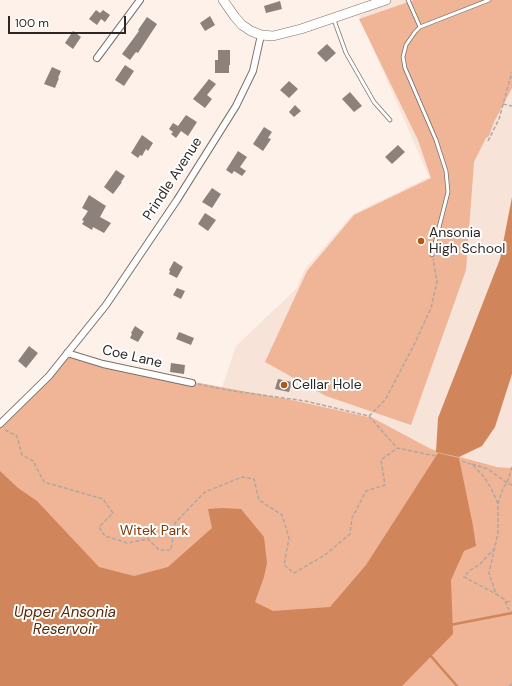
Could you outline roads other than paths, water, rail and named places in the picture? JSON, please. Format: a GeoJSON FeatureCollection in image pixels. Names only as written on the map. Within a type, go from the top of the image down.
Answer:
{"type":"FeatureCollection","features":[{"type":"Feature","properties":{"kind":"main road"},"geometry":{"type":"LineString","coordinates":[[223,0],[235,17],[251,32],[273,36],[281,35],[386,0]]}},
{"type":"Feature","properties":{"kind":"street"},"geometry":{"type":"LineString","coordinates":[[97,58],[140,0]]}},
{"type":"Feature","properties":{"kind":"street","name":"Prindle Avenue"},"geometry":{"type":"LineString","coordinates":[[0,424],[49,376],[106,304],[177,200],[236,106],[253,71],[261,35]]}},
{"type":"Feature","properties":{"kind":"street","name":"Coe Lane"},"geometry":{"type":"LineString","coordinates":[[67,353],[103,364],[192,383]]}},
{"type":"Feature","properties":{"kind":"lane"},"geometry":{"type":"LineString","coordinates":[[408,0],[420,26]]}},
{"type":"Feature","properties":{"kind":"lane"},"geometry":{"type":"LineString","coordinates":[[432,255],[448,192],[446,171],[436,140],[405,68],[403,57],[406,45],[420,26],[489,0]]}},
{"type":"Feature","properties":{"kind":"lane"},"geometry":{"type":"LineString","coordinates":[[333,18],[346,53],[374,102],[390,120]]}},
{"type":"Feature","properties":{"kind":"water"},"geometry":{"type":"Polygon","coordinates":[[[512,197],[512,374],[495,427],[482,446],[459,457],[436,452],[438,418],[500,259],[512,197]]]}},
{"type":"Feature","properties":{"kind":"water","name":"Upper Ansonia Reservoir"},"geometry":{"type":"Polygon","coordinates":[[[438,453],[459,458],[476,546],[464,551],[451,580],[453,634],[402,686],[0,686],[0,471],[18,488],[37,501],[99,567],[134,576],[168,567],[212,528],[208,509],[241,509],[264,537],[267,563],[264,577],[255,602],[273,611],[330,607],[366,565],[438,453]]]}},
{"type":"Feature","properties":{"kind":"waterway"},"geometry":{"type":"LineString","coordinates":[[450,625],[512,613]]}},
{"type":"Feature","properties":{"kind":"waterway"},"geometry":{"type":"LineString","coordinates":[[430,655],[457,686]]}},
{"type":"Feature","properties":{"kind":"place","name":"Ansonia High School"},"geometry":{"type":"Point","coordinates":[421,241]}},
{"type":"Feature","properties":{"kind":"place","name":"Cellar Hole"},"geometry":{"type":"Point","coordinates":[284,385]}},
{"type":"Feature","properties":{"kind":"park label","name":"Witek Park"},"geometry":{"type":"Point","coordinates":[154,531]}}]}
